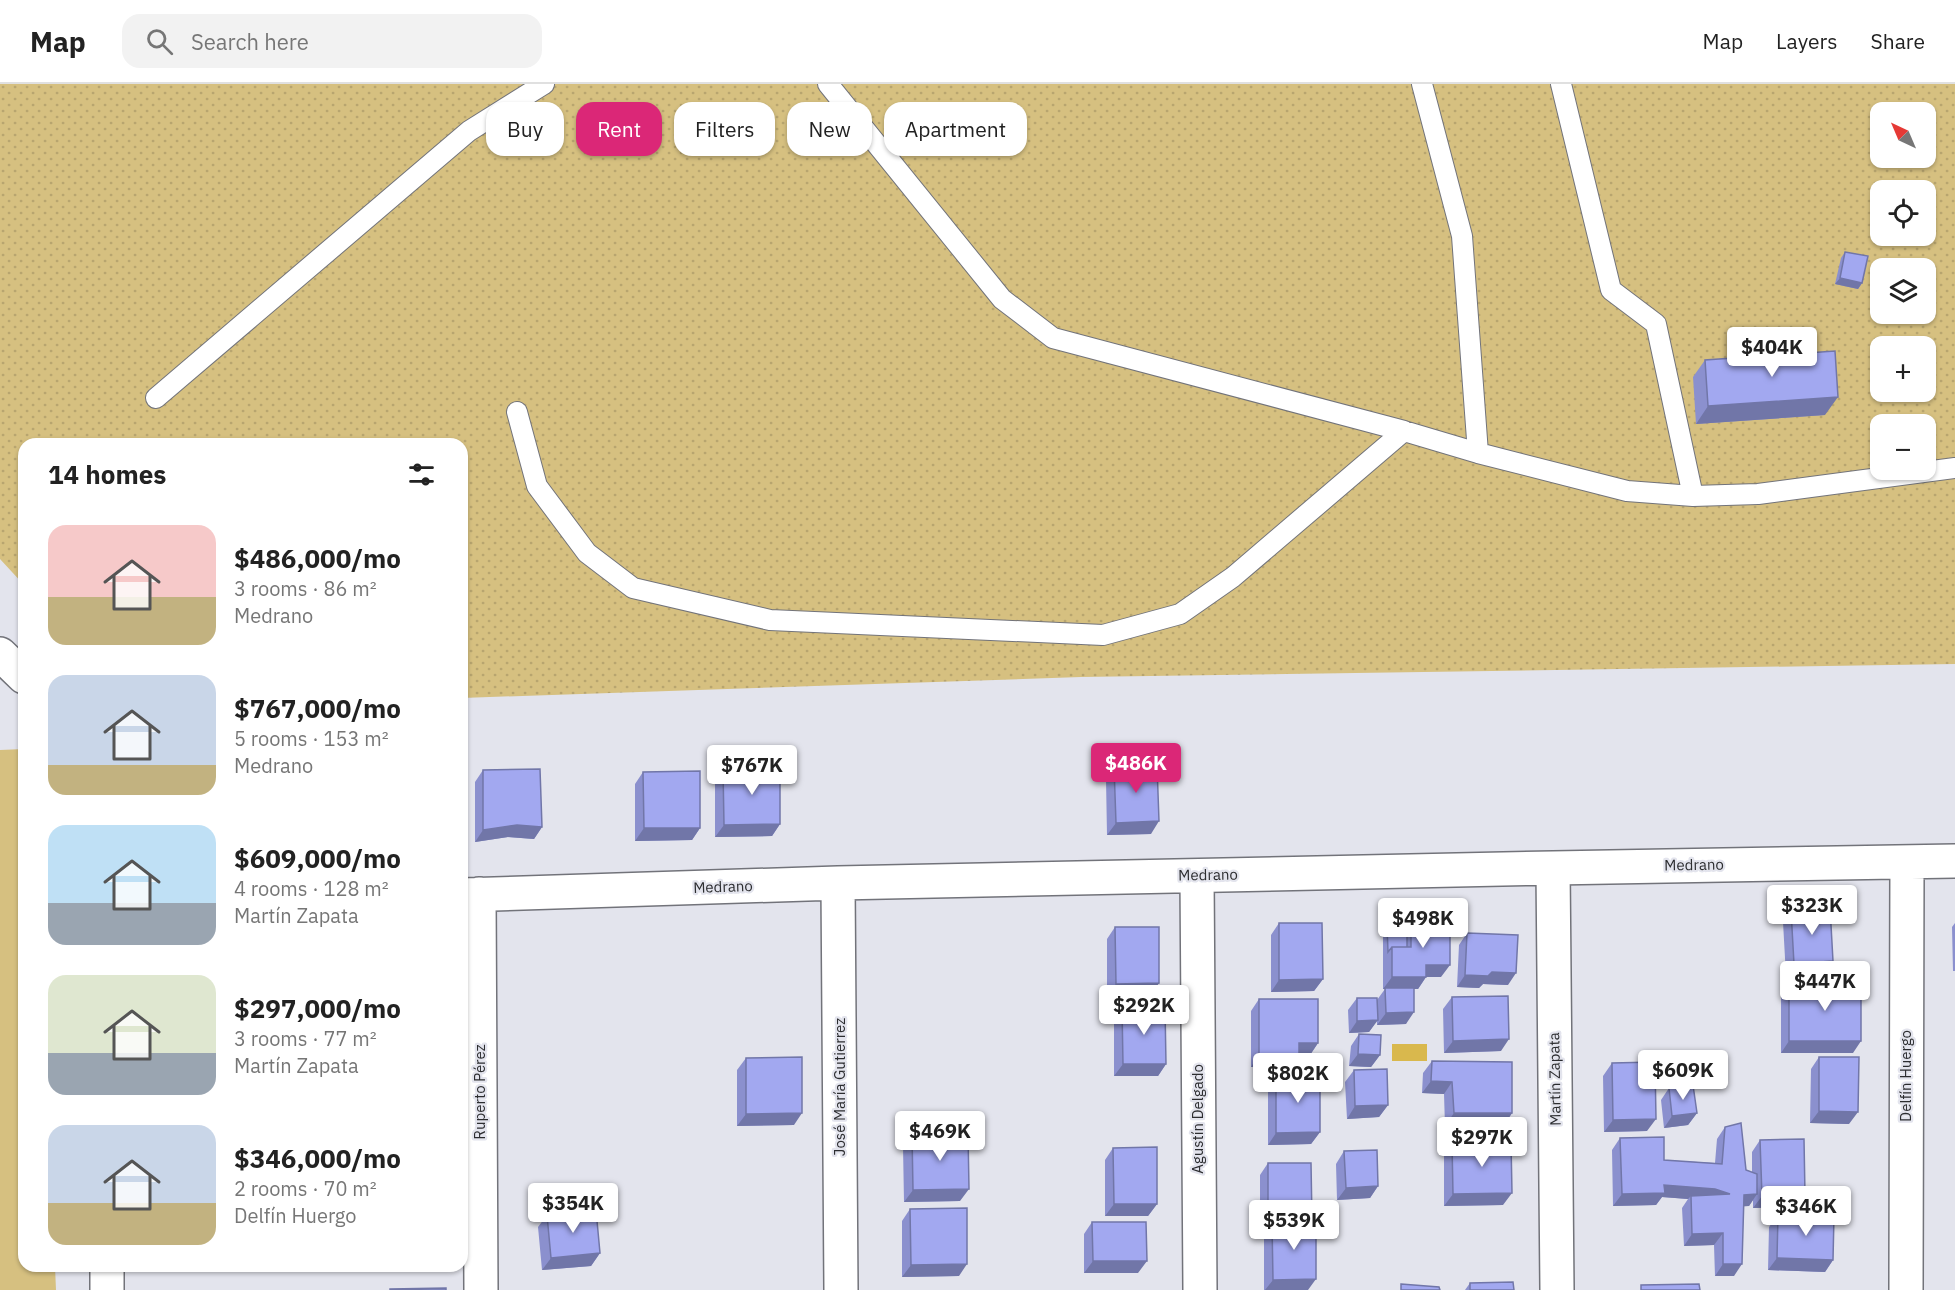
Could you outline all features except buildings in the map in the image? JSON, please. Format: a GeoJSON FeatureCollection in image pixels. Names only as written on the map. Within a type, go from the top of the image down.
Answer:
{"type":"FeatureCollection","features":[{"type":"Feature","properties":{"kind":"street"},"geometry":{"type":"LineString","coordinates":[[0,654],[18,671]]}},
{"type":"Feature","properties":{"kind":"street","name":"Medrano"},"geometry":{"type":"LineString","coordinates":[[470,894],[838,883],[1955,861]]}},
{"type":"Feature","properties":{"kind":"street","name":"Delfín Huergo"},"geometry":{"type":"LineString","coordinates":[[1906,1290],[1907,862]]}},
{"type":"Feature","properties":{"kind":"street","name":"Martín Zapata"},"geometry":{"type":"LineString","coordinates":[[1554,868],[1557,1290]]}},
{"type":"Feature","properties":{"kind":"street","name":"Agustín Delgado"},"geometry":{"type":"LineString","coordinates":[[1197,876],[1200,1290]]}},
{"type":"Feature","properties":{"kind":"street","name":"José María Gutierrez"},"geometry":{"type":"LineString","coordinates":[[838,883],[841,1290]]}},
{"type":"Feature","properties":{"kind":"street","name":"Ruperto Pérez"},"geometry":{"type":"LineString","coordinates":[[470,894],[481,1290]]}},
{"type":"Feature","properties":{"kind":"street"},"geometry":{"type":"LineString","coordinates":[[107,1272],[107,1290]]}},
{"type":"Feature","properties":{"kind":"lane"},"geometry":{"type":"LineString","coordinates":[[156,398],[470,131],[544,84]]}},
{"type":"Feature","properties":{"kind":"lane"},"geometry":{"type":"LineString","coordinates":[[828,84],[1002,299],[1053,338],[1627,491],[1693,496],[1758,494],[1955,468]]}},
{"type":"Feature","properties":{"kind":"lane"},"geometry":{"type":"LineString","coordinates":[[1422,84],[1462,236],[1478,453]]}},
{"type":"Feature","properties":{"kind":"lane"},"geometry":{"type":"LineString","coordinates":[[1561,84],[1611,290],[1656,324],[1693,496]]}},
{"type":"Feature","properties":{"kind":"lane"},"geometry":{"type":"LineString","coordinates":[[517,412],[537,486],[588,553],[633,588],[770,620],[1103,635],[1180,614],[1233,577],[1404,431]]}},
{"type":"Feature","properties":{"kind":"shaded area"},"geometry":{"type":"Polygon","coordinates":[[[0,84],[1955,84],[1955,664],[1081,677],[468,698],[468,438],[18,438],[18,578],[0,559],[0,84]]]}},
{"type":"Feature","properties":{"kind":"shaded area"},"geometry":{"type":"Polygon","coordinates":[[[18,749],[18,1272],[55,1272],[56,1290],[0,1290],[0,750],[18,749]]]}},
{"type":"Feature","properties":{"kind":"shaded area"},"geometry":{"type":"Polygon","coordinates":[[[1392,1044],[1427,1044],[1427,1061],[1392,1061],[1392,1044]]]}}]}
